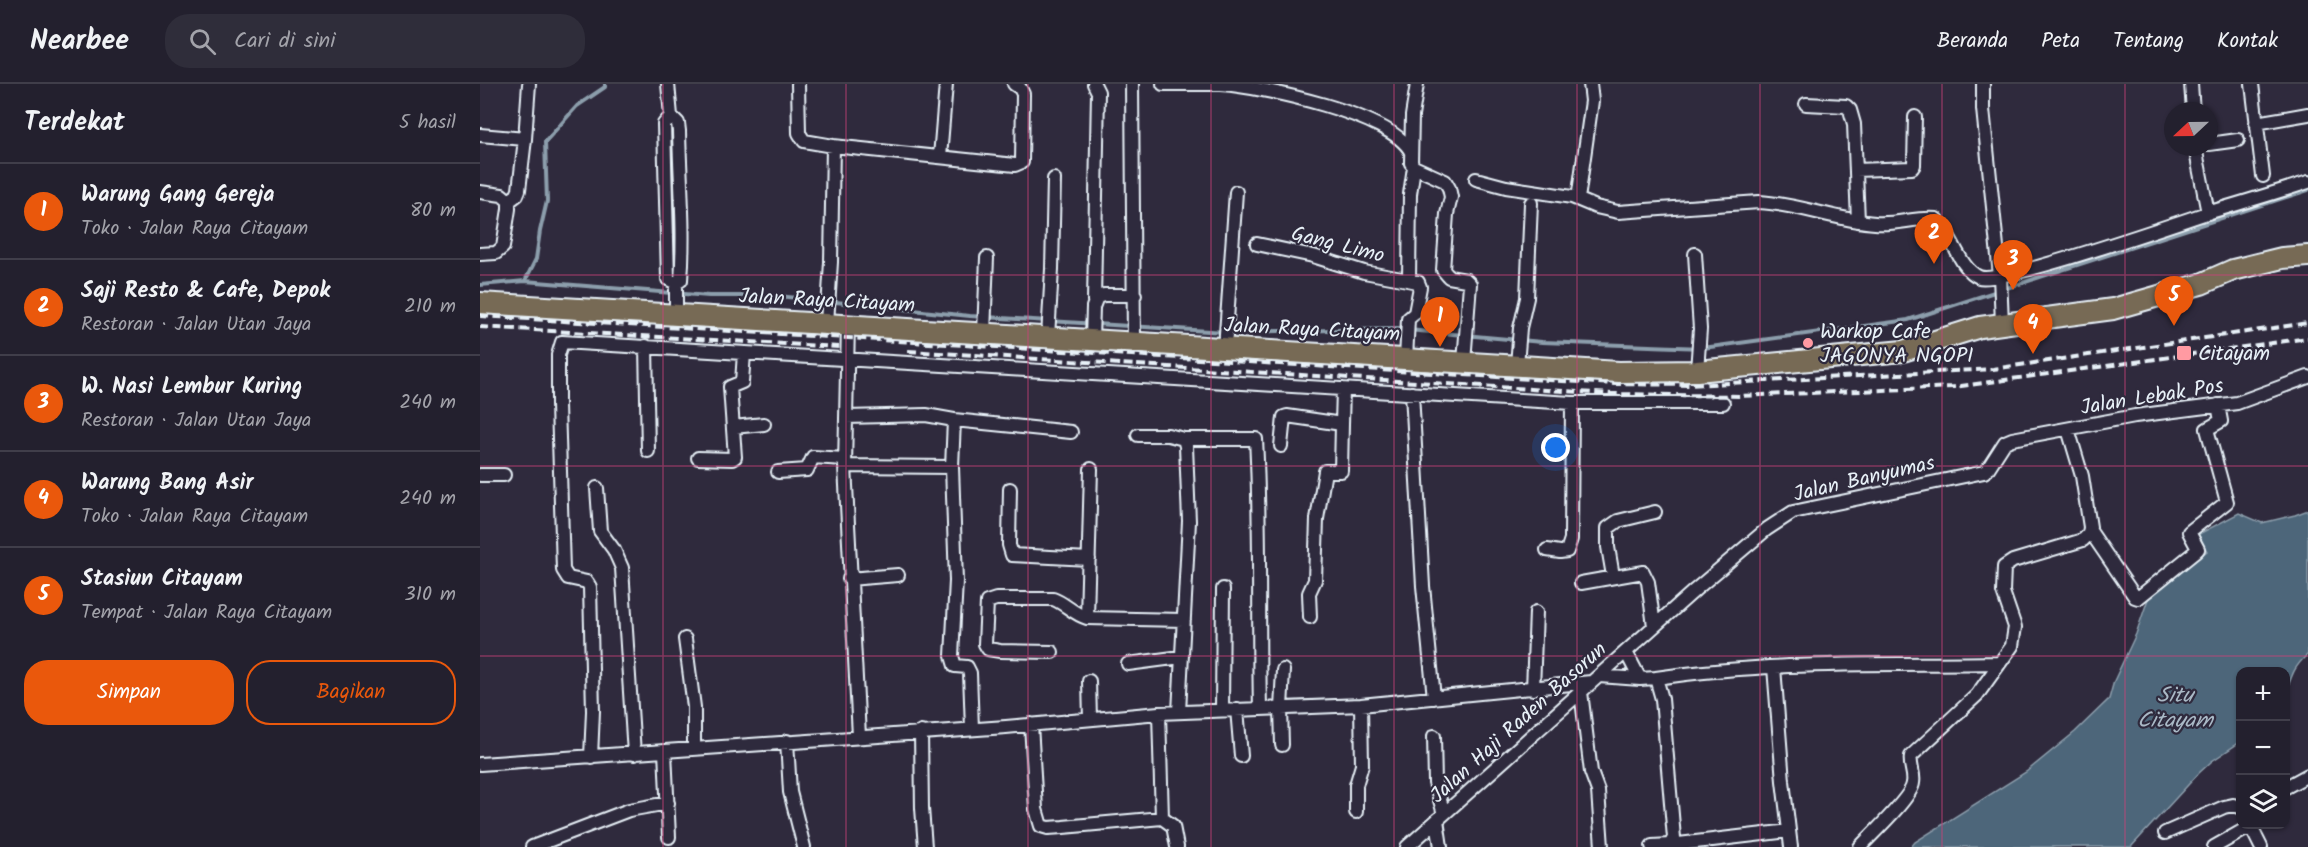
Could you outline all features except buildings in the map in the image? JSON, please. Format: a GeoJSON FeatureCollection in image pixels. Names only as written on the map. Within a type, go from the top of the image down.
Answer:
{"type":"FeatureCollection","features":[{"type":"Feature","properties":{"kind":"main road","name":"Jalan Raya Citayam"},"geometry":{"type":"LineString","coordinates":[[480,303],[827,317],[848,324],[1048,329],[1092,336],[1225,342],[1406,359],[1464,355],[1618,372],[1903,351],[1980,327],[2002,316],[2113,309],[2201,284],[2234,270],[2282,258],[2308,256]]}},
{"type":"Feature","properties":{"kind":"street"},"geometry":{"type":"LineString","coordinates":[[480,254],[496,254],[503,247],[509,201],[519,190],[529,84]]}},
{"type":"Feature","properties":{"kind":"street"},"geometry":{"type":"LineString","coordinates":[[668,84],[671,116],[678,123],[681,199],[683,259],[681,280],[676,286],[676,311]]}},
{"type":"Feature","properties":{"kind":"street"},"geometry":{"type":"LineString","coordinates":[[798,84],[799,133],[801,138],[809,143],[1015,165],[1022,162],[1023,94],[1014,84]]}},
{"type":"Feature","properties":{"kind":"street"},"geometry":{"type":"LineString","coordinates":[[940,157],[946,84]]}},
{"type":"Feature","properties":{"kind":"street"},"geometry":{"type":"LineString","coordinates":[[1092,336],[1098,92],[1094,84]]}},
{"type":"Feature","properties":{"kind":"street"},"geometry":{"type":"LineString","coordinates":[[1132,84],[1134,337]]}},
{"type":"Feature","properties":{"kind":"street"},"geometry":{"type":"LineString","coordinates":[[1163,84],[1252,86],[1312,101],[1349,113],[1392,134],[1407,145],[1411,152]]}},
{"type":"Feature","properties":{"kind":"street"},"geometry":{"type":"LineString","coordinates":[[1406,359],[1408,319],[1415,313],[1420,287],[1418,282],[1409,280],[1410,194],[1414,167],[1411,152],[1412,116],[1417,84]]}},
{"type":"Feature","properties":{"kind":"street"},"geometry":{"type":"LineString","coordinates":[[1578,199],[1592,101],[1590,84]]}},
{"type":"Feature","properties":{"kind":"street"},"geometry":{"type":"LineString","coordinates":[[1983,84],[1983,109],[2002,316]]}},
{"type":"Feature","properties":{"kind":"street"},"geometry":{"type":"LineString","coordinates":[[2191,84],[2192,102]]}},
{"type":"Feature","properties":{"kind":"street"},"geometry":{"type":"LineString","coordinates":[[2252,84],[2263,176]]}},
{"type":"Feature","properties":{"kind":"street"},"geometry":{"type":"LineString","coordinates":[[1806,104],[1846,106],[1850,110],[1854,124],[1858,221]]}},
{"type":"Feature","properties":{"kind":"street"},"geometry":{"type":"LineString","coordinates":[[2256,123],[2308,114]]}},
{"type":"Feature","properties":{"kind":"street"},"geometry":{"type":"LineString","coordinates":[[1856,170],[1912,168],[1914,165],[1915,117]]}},
{"type":"Feature","properties":{"kind":"street"},"geometry":{"type":"LineString","coordinates":[[480,135],[525,139]]}},
{"type":"Feature","properties":{"kind":"street"},"geometry":{"type":"LineString","coordinates":[[2218,143],[2238,140]]}},
{"type":"Feature","properties":{"kind":"street"},"geometry":{"type":"LineString","coordinates":[[827,317],[830,288],[833,146]]}},
{"type":"Feature","properties":{"kind":"street"},"geometry":{"type":"LineString","coordinates":[[2197,156],[2208,213]]}},
{"type":"Feature","properties":{"kind":"street"},"geometry":{"type":"LineString","coordinates":[[1414,167],[1445,181],[1449,188],[1451,197],[1447,214],[1443,270],[1449,277],[1469,282],[1464,355]]}},
{"type":"Feature","properties":{"kind":"street"},"geometry":{"type":"LineString","coordinates":[[1048,329],[1054,179]]}},
{"type":"Feature","properties":{"kind":"street"},"geometry":{"type":"LineString","coordinates":[[1476,179],[1506,187],[1554,193],[1618,212],[1760,202],[1782,203],[1837,218],[1858,221],[1894,223],[1936,219],[1974,274],[2000,281],[2308,182]]}},
{"type":"Feature","properties":{"kind":"street"},"geometry":{"type":"LineString","coordinates":[[480,192],[502,195],[509,201]]}},
{"type":"Feature","properties":{"kind":"street"},"geometry":{"type":"LineString","coordinates":[[1225,342],[1236,192]]}},
{"type":"Feature","properties":{"kind":"street"},"geometry":{"type":"LineString","coordinates":[[1517,360],[1520,328],[1527,298],[1531,203]]}},
{"type":"Feature","properties":{"kind":"street","name":"Gang Limo"},"geometry":{"type":"LineString","coordinates":[[1257,244],[1313,256],[1364,272],[1409,280]]}},
{"type":"Feature","properties":{"kind":"street"},"geometry":{"type":"LineString","coordinates":[[1695,254],[1700,329],[1697,365]]}},
{"type":"Feature","properties":{"kind":"street"},"geometry":{"type":"LineString","coordinates":[[984,326],[987,258]]}},
{"type":"Feature","properties":{"kind":"street"},"geometry":{"type":"LineString","coordinates":[[1094,307],[1104,295],[1135,300]]}},
{"type":"Feature","properties":{"kind":"street"},"geometry":{"type":"LineString","coordinates":[[848,324],[849,358],[844,462],[859,736]]}},
{"type":"Feature","properties":{"kind":"street"},"geometry":{"type":"LineString","coordinates":[[591,757],[593,711],[590,587],[587,582],[568,578],[563,570],[558,405],[560,344],[565,341],[1572,403],[1723,403]]}},
{"type":"Feature","properties":{"kind":"street"},"geometry":{"type":"LineString","coordinates":[[646,346],[648,451]]}},
{"type":"Feature","properties":{"kind":"street"},"geometry":{"type":"LineString","coordinates":[[698,458],[734,458],[730,387],[742,382],[744,353]]}},
{"type":"Feature","properties":{"kind":"street","name":"Jalan Lebak Pos"},"geometry":{"type":"LineString","coordinates":[[2068,429],[2135,416],[2237,403],[2308,376]]}},
{"type":"Feature","properties":{"kind":"street"},"geometry":{"type":"LineString","coordinates":[[1310,617],[1309,593],[1315,580],[1318,506],[1325,471],[1341,471],[1344,389]]}},
{"type":"Feature","properties":{"kind":"street"},"geometry":{"type":"LineString","coordinates":[[1412,393],[1423,586],[1434,698]]}},
{"type":"Feature","properties":{"kind":"street"},"geometry":{"type":"LineString","coordinates":[[1547,550],[1568,551],[1571,539],[1572,403]]}},
{"type":"Feature","properties":{"kind":"street"},"geometry":{"type":"LineString","coordinates":[[2068,429],[2082,476],[2090,531],[2135,597],[2139,598],[2198,549],[2189,532],[2227,502],[2207,429],[2221,421],[2218,405]]}},
{"type":"Feature","properties":{"kind":"street"},"geometry":{"type":"LineString","coordinates":[[846,417],[926,415],[1071,432]]}},
{"type":"Feature","properties":{"kind":"street"},"geometry":{"type":"LineString","coordinates":[[1281,446],[1284,417],[1342,424]]}},
{"type":"Feature","properties":{"kind":"street"},"geometry":{"type":"LineString","coordinates":[[954,420],[952,467],[956,581],[952,656],[955,666],[967,667],[970,673],[972,729]]}},
{"type":"Feature","properties":{"kind":"street"},"geometry":{"type":"LineString","coordinates":[[733,427],[764,424]]}},
{"type":"Feature","properties":{"kind":"street","name":"Jalan Banyumas"},"geometry":{"type":"LineString","coordinates":[[1654,626],[1767,529],[1793,512],[1984,472],[2008,440],[2068,429]]}},
{"type":"Feature","properties":{"kind":"street"},"geometry":{"type":"LineString","coordinates":[[1138,435],[1168,435],[1185,439],[1256,440],[1259,488],[1260,709]]}},
{"type":"Feature","properties":{"kind":"street"},"geometry":{"type":"LineString","coordinates":[[1179,712],[1189,521],[1185,439]]}},
{"type":"Feature","properties":{"kind":"street"},"geometry":{"type":"LineString","coordinates":[[778,472],[805,471],[813,457],[844,462],[952,467]]}},
{"type":"Feature","properties":{"kind":"street"},"geometry":{"type":"LineString","coordinates":[[1087,618],[1091,469]]}},
{"type":"Feature","properties":{"kind":"street"},"geometry":{"type":"LineString","coordinates":[[480,475],[504,476]]}},
{"type":"Feature","properties":{"kind":"street"},"geometry":{"type":"LineString","coordinates":[[597,488],[600,531],[614,550],[622,568],[634,754]]}},
{"type":"Feature","properties":{"kind":"street"},"geometry":{"type":"LineString","coordinates":[[1010,489],[1009,545],[1012,555],[1089,559]]}},
{"type":"Feature","properties":{"kind":"street"},"geometry":{"type":"LineString","coordinates":[[1613,576],[1608,547],[1608,528],[1618,521],[1655,512]]}},
{"type":"Feature","properties":{"kind":"street"},"geometry":{"type":"LineString","coordinates":[[1860,847],[1910,793],[1914,781],[1909,763],[1911,756],[1977,695],[2012,645],[2015,634],[2013,619],[2003,592],[2004,567],[2013,561],[2083,540],[2090,531]]}},
{"type":"Feature","properties":{"kind":"street"},"geometry":{"type":"LineString","coordinates":[[1581,583],[1643,572],[1647,576],[1654,626]]}},
{"type":"Feature","properties":{"kind":"street"},"geometry":{"type":"LineString","coordinates":[[849,579],[898,575]]}},
{"type":"Feature","properties":{"kind":"street"},"geometry":{"type":"LineString","coordinates":[[1222,710],[1223,589]]}},
{"type":"Feature","properties":{"kind":"street"},"geometry":{"type":"LineString","coordinates":[[1052,652],[988,649],[986,644],[987,602],[996,599],[1053,599],[1077,615],[1087,618],[1184,620]]}},
{"type":"Feature","properties":{"kind":"street"},"geometry":{"type":"LineString","coordinates":[[1533,689],[1536,612]]}},
{"type":"Feature","properties":{"kind":"street","name":"Jalan Haji Raden Basorun"},"geometry":{"type":"LineString","coordinates":[[1407,847],[1654,626]]}},
{"type":"Feature","properties":{"kind":"street"},"geometry":{"type":"LineString","coordinates":[[686,639],[694,708],[694,749]]}},
{"type":"Feature","properties":{"kind":"street"},"geometry":{"type":"LineString","coordinates":[[1626,652],[1640,679]]}},
{"type":"Feature","properties":{"kind":"street"},"geometry":{"type":"LineString","coordinates":[[1128,664],[1181,657]]}},
{"type":"Feature","properties":{"kind":"street"},"geometry":{"type":"LineString","coordinates":[[480,764],[972,729],[1159,713],[1361,705],[1533,689],[1595,679],[1656,678],[1707,670],[1999,663]]}},
{"type":"Feature","properties":{"kind":"street"},"geometry":{"type":"LineString","coordinates":[[1774,667],[1791,847]]}},
{"type":"Feature","properties":{"kind":"street"},"geometry":{"type":"LineString","coordinates":[[1282,670],[1282,745]]}},
{"type":"Feature","properties":{"kind":"street"},"geometry":{"type":"LineString","coordinates":[[1656,678],[1662,699],[1674,838],[1670,845]]}},
{"type":"Feature","properties":{"kind":"street"},"geometry":{"type":"LineString","coordinates":[[1089,681],[1090,719]]}},
{"type":"Feature","properties":{"kind":"street"},"geometry":{"type":"LineString","coordinates":[[1581,692],[1590,772],[1598,791],[1602,847]]}},
{"type":"Feature","properties":{"kind":"street"},"geometry":{"type":"LineString","coordinates":[[1356,812],[1356,785],[1362,765],[1361,705]]}},
{"type":"Feature","properties":{"kind":"street"},"geometry":{"type":"LineString","coordinates":[[1237,709],[1240,756]]}},
{"type":"Feature","properties":{"kind":"street"},"geometry":{"type":"LineString","coordinates":[[1159,713],[1162,818]]}},
{"type":"Feature","properties":{"kind":"street"},"geometry":{"type":"LineString","coordinates":[[1031,724],[1036,809],[1041,826],[1048,828],[1162,818],[1173,826],[1177,847]]}},
{"type":"Feature","properties":{"kind":"street"},"geometry":{"type":"LineString","coordinates":[[921,732],[921,808],[926,847]]}},
{"type":"Feature","properties":{"kind":"street"},"geometry":{"type":"LineString","coordinates":[[1434,736],[1435,783],[1441,817],[1441,847]]}},
{"type":"Feature","properties":{"kind":"street"},"geometry":{"type":"LineString","coordinates":[[787,741],[790,792],[804,847]]}},
{"type":"Feature","properties":{"kind":"street"},"geometry":{"type":"LineString","coordinates":[[665,751],[669,837]]}},
{"type":"Feature","properties":{"kind":"street"},"geometry":{"type":"LineString","coordinates":[[2290,785],[2308,775]]}},
{"type":"Feature","properties":{"kind":"street"},"geometry":{"type":"LineString","coordinates":[[532,847],[629,810],[668,803]]}},
{"type":"Feature","properties":{"kind":"street"},"geometry":{"type":"LineString","coordinates":[[2165,833],[2228,806],[2236,807]]}},
{"type":"Feature","properties":{"kind":"street"},"geometry":{"type":"LineString","coordinates":[[2214,847],[2244,830],[2252,829],[2261,847]]}},
{"type":"Feature","properties":{"kind":"street"},"geometry":{"type":"LineString","coordinates":[[1639,847],[1789,831]]}},
{"type":"Feature","properties":{"kind":"water","name":"Situ Citayam"},"geometry":{"type":"Polygon","coordinates":[[[2308,510],[2308,654],[2299,663],[2290,682],[2290,667],[2236,667],[2236,745],[2199,773],[2131,847],[1911,847],[1915,842],[2026,772],[2075,732],[2109,699],[2114,681],[2136,634],[2148,599],[2157,588],[2207,551],[2197,535],[2239,513],[2262,523],[2308,510]]]}},
{"type":"Feature","properties":{"kind":"waterway"},"geometry":{"type":"LineString","coordinates":[[525,281],[536,259],[547,201],[545,142],[577,106],[605,87],[605,84]]}},
{"type":"Feature","properties":{"kind":"waterway"},"geometry":{"type":"LineString","coordinates":[[480,285],[525,281],[709,296],[778,296],[970,316],[1225,332],[1397,329],[1542,342],[1703,348],[1908,320],[2308,190]]}},
{"type":"Feature","properties":{"kind":"railway"},"geometry":{"type":"LineString","coordinates":[[480,316],[1614,384],[1690,385],[1993,369],[2308,323]]}},
{"type":"Feature","properties":{"kind":"railway"},"geometry":{"type":"LineString","coordinates":[[480,327],[839,347]]}},
{"type":"Feature","properties":{"kind":"railway"},"geometry":{"type":"LineString","coordinates":[[908,351],[1612,394],[1739,396],[1954,387],[2308,338]]}},
{"type":"Feature","properties":{"kind":"place","name":"Saji Resto & Cafe, Depok"},"geometry":{"type":"Point","coordinates":[1934,264]}},
{"type":"Feature","properties":{"kind":"place","name":"W. Nasi Lembur Kuring"},"geometry":{"type":"Point","coordinates":[2013,290]}},
{"type":"Feature","properties":{"kind":"place","name":"Stasiun Citayam"},"geometry":{"type":"Point","coordinates":[2174,326]}},
{"type":"Feature","properties":{"kind":"place","name":"Warkop Cafe JAGONYA NGOPI"},"geometry":{"type":"Point","coordinates":[1808,343]}},
{"type":"Feature","properties":{"kind":"place","name":"Warung Gang Gereja"},"geometry":{"type":"Point","coordinates":[1440,347]}},
{"type":"Feature","properties":{"kind":"place","name":"Citayam"},"geometry":{"type":"Point","coordinates":[2184,353]}},
{"type":"Feature","properties":{"kind":"place","name":"Warung Bang Asir"},"geometry":{"type":"Point","coordinates":[2033,354]}}]}
